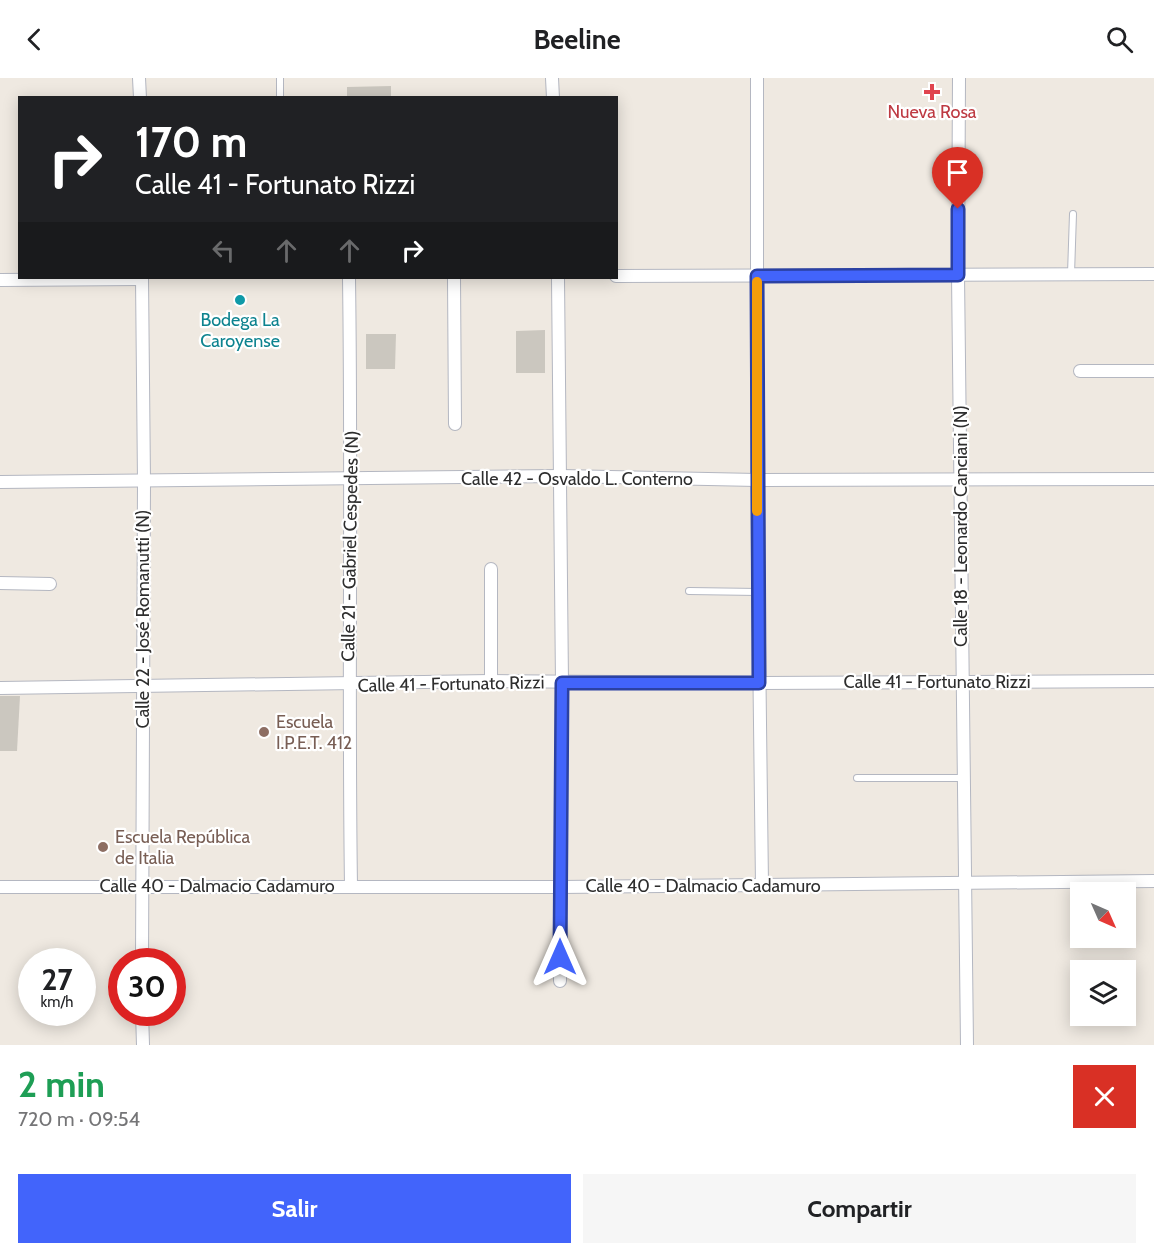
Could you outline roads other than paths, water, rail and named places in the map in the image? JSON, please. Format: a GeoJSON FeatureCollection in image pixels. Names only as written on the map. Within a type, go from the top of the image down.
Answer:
{"type":"FeatureCollection","features":[{"type":"Feature","properties":{"kind":"street"},"geometry":{"type":"LineString","coordinates":[[139,78],[140,96]]}},
{"type":"Feature","properties":{"kind":"street"},"geometry":{"type":"LineString","coordinates":[[552,78],[553,96]]}},
{"type":"Feature","properties":{"kind":"street"},"geometry":{"type":"LineString","coordinates":[[756,78],[757,480],[762,885]]}},
{"type":"Feature","properties":{"kind":"street","name":"Calle 18 - Leonardo Canciani (N)"},"geometry":{"type":"LineString","coordinates":[[959,78],[958,275],[962,479],[966,1045]]}},
{"type":"Feature","properties":{"kind":"street"},"geometry":{"type":"LineString","coordinates":[[618,276],[1154,274]]}},
{"type":"Feature","properties":{"kind":"street"},"geometry":{"type":"LineString","coordinates":[[0,280],[71,279]]}},
{"type":"Feature","properties":{"kind":"street","name":"Calle 22 - José Romanutti (N)"},"geometry":{"type":"LineString","coordinates":[[142,279],[144,482],[142,948]]}},
{"type":"Feature","properties":{"kind":"street","name":"Calle 21 - Gabriel Cespedes (N)"},"geometry":{"type":"LineString","coordinates":[[349,279],[352,481],[348,685],[351,886]]}},
{"type":"Feature","properties":{"kind":"street"},"geometry":{"type":"LineString","coordinates":[[454,279],[455,424]]}},
{"type":"Feature","properties":{"kind":"street"},"geometry":{"type":"LineString","coordinates":[[558,279],[562,683],[560,981]]}},
{"type":"Feature","properties":{"kind":"street"},"geometry":{"type":"LineString","coordinates":[[1080,371],[1154,371]]}},
{"type":"Feature","properties":{"kind":"street","name":"Calle 42 - Osvaldo L. Conterno"},"geometry":{"type":"LineString","coordinates":[[0,482],[352,481],[561,476],[757,480],[1154,478]]}},
{"type":"Feature","properties":{"kind":"street"},"geometry":{"type":"LineString","coordinates":[[491,569],[492,681]]}},
{"type":"Feature","properties":{"kind":"street"},"geometry":{"type":"LineString","coordinates":[[0,583],[50,584]]}},
{"type":"Feature","properties":{"kind":"street","name":"Calle 41 - Fortunato Rizzi"},"geometry":{"type":"LineString","coordinates":[[0,688],[142,688],[492,681],[759,683],[1154,681]]}},
{"type":"Feature","properties":{"kind":"street","name":"Calle 40 - Dalmacio Cadamuro"},"geometry":{"type":"LineString","coordinates":[[0,887],[560,887],[1154,882]]}},
{"type":"Feature","properties":{"kind":"street"},"geometry":{"type":"LineString","coordinates":[[142,1026],[143,1045]]}},
{"type":"Feature","properties":{"kind":"lane"},"geometry":{"type":"LineString","coordinates":[[280,78],[280,96]]}},
{"type":"Feature","properties":{"kind":"lane"},"geometry":{"type":"LineString","coordinates":[[1071,274],[1073,214]]}},
{"type":"Feature","properties":{"kind":"lane"},"geometry":{"type":"LineString","coordinates":[[689,591],[758,592]]}},
{"type":"Feature","properties":{"kind":"lane"},"geometry":{"type":"LineString","coordinates":[[857,778],[963,778]]}},
{"type":"Feature","properties":{"kind":"place","name":"Nueva Rosa"},"geometry":{"type":"Point","coordinates":[932,92]}},
{"type":"Feature","properties":{"kind":"place","name":"Bodega La Caroyense"},"geometry":{"type":"Point","coordinates":[240,300]}},
{"type":"Feature","properties":{"kind":"place","name":"Escuela I.P.E.T. 412"},"geometry":{"type":"Point","coordinates":[264,732]}},
{"type":"Feature","properties":{"kind":"place","name":"Escuela República de Italia"},"geometry":{"type":"Point","coordinates":[103,847]}}]}
